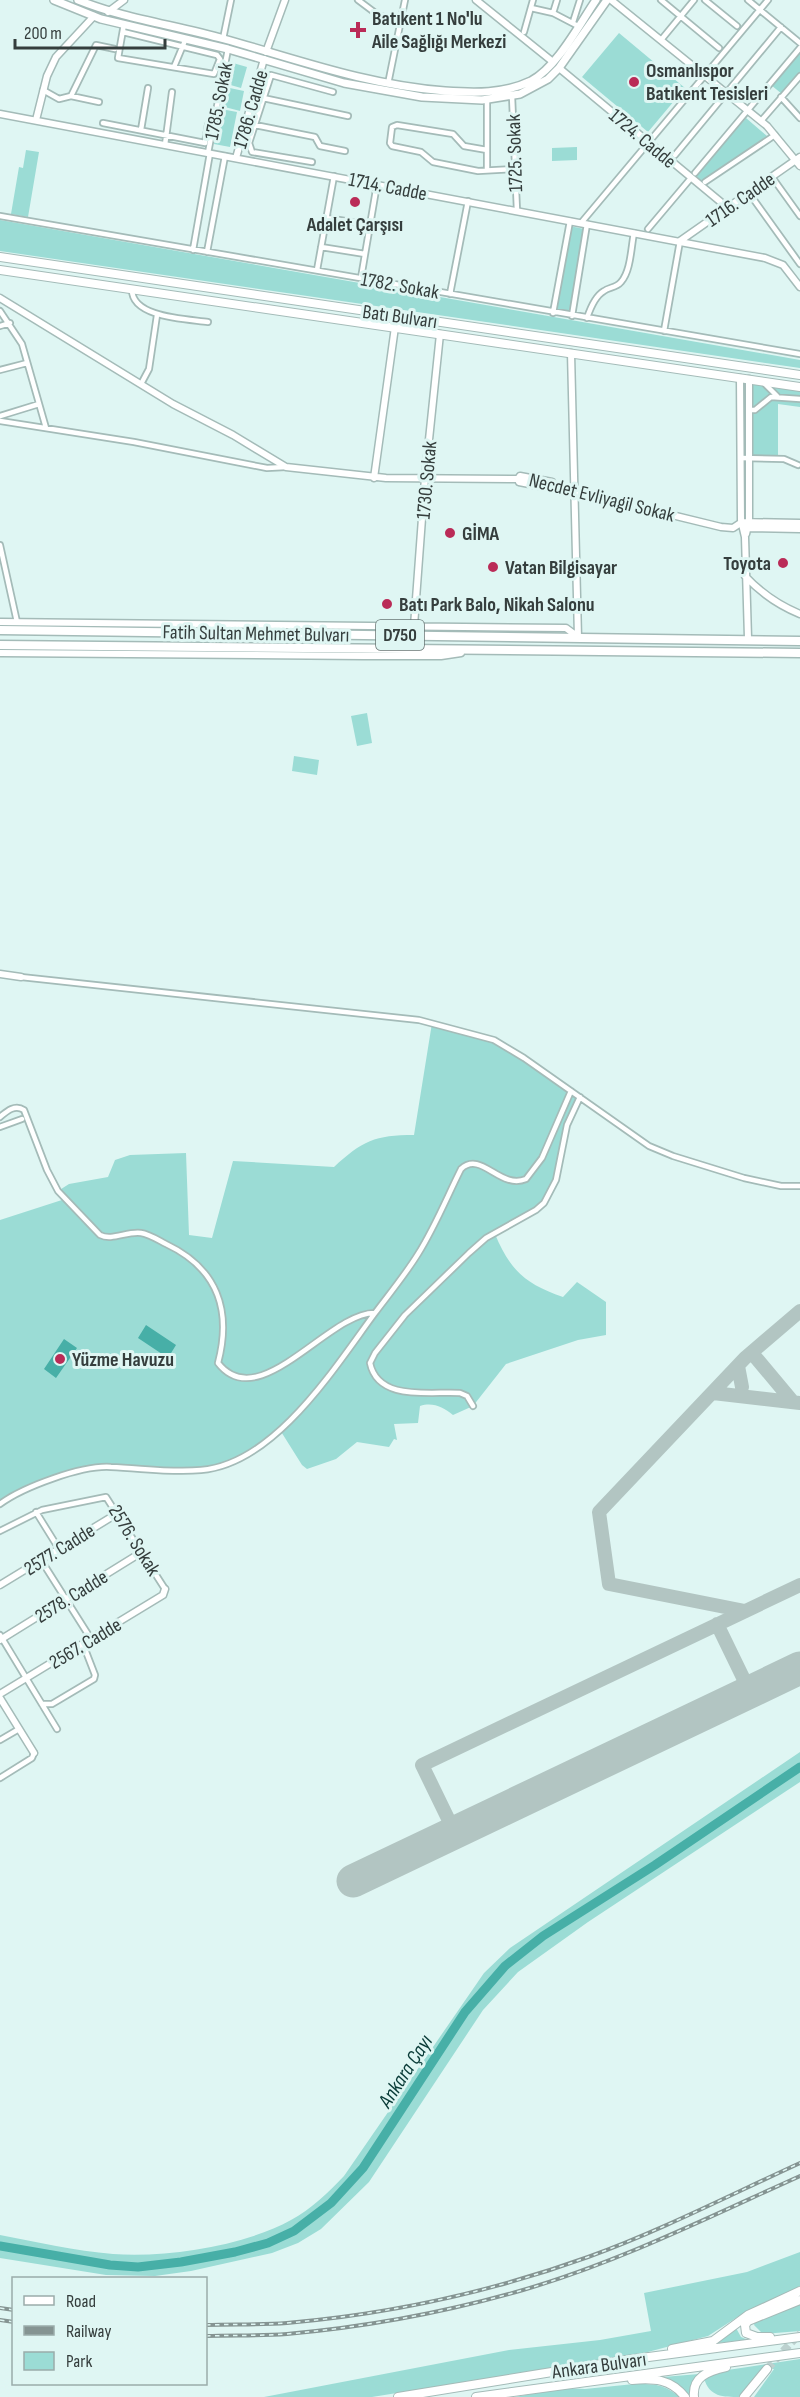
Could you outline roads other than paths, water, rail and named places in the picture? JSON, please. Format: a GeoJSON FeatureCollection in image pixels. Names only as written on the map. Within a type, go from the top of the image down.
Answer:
{"type":"FeatureCollection","features":[{"type":"Feature","properties":{"kind":"highway","name":"Fatih Sultan Mehmet Bulvarı"},"geometry":{"type":"LineString","coordinates":[[0,630],[800,639]]}},
{"type":"Feature","properties":{"kind":"highway","name":"Fatih Sultan Mehmet Bulvarı"},"geometry":{"type":"LineString","coordinates":[[0,645],[800,654]]}},
{"type":"Feature","properties":{"kind":"main road"},"geometry":{"type":"LineString","coordinates":[[54,0],[124,28],[186,37],[228,49],[388,84],[459,92],[498,90],[532,80],[556,65],[575,24],[596,0]]}},
{"type":"Feature","properties":{"kind":"main road"},"geometry":{"type":"LineString","coordinates":[[78,0],[108,12],[223,39],[265,56],[362,87],[422,97],[487,100],[512,96],[536,87],[609,0]]}},
{"type":"Feature","properties":{"kind":"main road","name":"Batı Bulvarı"},"geometry":{"type":"LineString","coordinates":[[0,257],[800,375]]}},
{"type":"Feature","properties":{"kind":"main road","name":"Batı Bulvarı"},"geometry":{"type":"LineString","coordinates":[[0,270],[800,387]]}},
{"type":"Feature","properties":{"kind":"main road"},"geometry":{"type":"LineString","coordinates":[[625,2361],[713,2341],[740,2320],[800,2291]]}},
{"type":"Feature","properties":{"kind":"main road"},"geometry":{"type":"LineString","coordinates":[[799,2337],[750,2336],[745,2329],[748,2320],[800,2300]]}},
{"type":"Feature","properties":{"kind":"main road","name":"Ankara Bulvarı"},"geometry":{"type":"LineString","coordinates":[[398,2397],[625,2361],[799,2337]]}},
{"type":"Feature","properties":{"kind":"main road","name":"Ankara Bulvarı"},"geometry":{"type":"LineString","coordinates":[[476,2397],[800,2353]]}},
{"type":"Feature","properties":{"kind":"main road"},"geometry":{"type":"LineString","coordinates":[[694,2397],[695,2383],[710,2372],[767,2358]]}},
{"type":"Feature","properties":{"kind":"main road"},"geometry":{"type":"LineString","coordinates":[[744,2397],[770,2369],[749,2397]]}},
{"type":"Feature","properties":{"kind":"main road"},"geometry":{"type":"LineString","coordinates":[[568,2383],[591,2385],[655,2378],[668,2382],[679,2389],[685,2397]]}},
{"type":"Feature","properties":{"kind":"street"},"geometry":{"type":"LineString","coordinates":[[108,12],[124,0]]}},
{"type":"Feature","properties":{"kind":"street"},"geometry":{"type":"LineString","coordinates":[[223,39],[231,0]]}},
{"type":"Feature","properties":{"kind":"street","name":"1786. Cadde"},"geometry":{"type":"LineString","coordinates":[[236,158],[265,56],[285,0]]}},
{"type":"Feature","properties":{"kind":"street"},"geometry":{"type":"LineString","coordinates":[[358,0],[376,14],[400,21]]}},
{"type":"Feature","properties":{"kind":"street"},"geometry":{"type":"LineString","coordinates":[[388,84],[405,0]]}},
{"type":"Feature","properties":{"kind":"street"},"geometry":{"type":"LineString","coordinates":[[524,32],[533,0]]}},
{"type":"Feature","properties":{"kind":"street"},"geometry":{"type":"LineString","coordinates":[[553,13],[557,0]]}},
{"type":"Feature","properties":{"kind":"street"},"geometry":{"type":"LineString","coordinates":[[531,8],[553,13],[575,24],[580,0]]}},
{"type":"Feature","properties":{"kind":"street"},"geometry":{"type":"LineString","coordinates":[[609,0],[761,121],[799,161]]}},
{"type":"Feature","properties":{"kind":"street"},"geometry":{"type":"LineString","coordinates":[[661,0],[719,48]]}},
{"type":"Feature","properties":{"kind":"street"},"geometry":{"type":"LineString","coordinates":[[661,40],[694,0]]}},
{"type":"Feature","properties":{"kind":"street"},"geometry":{"type":"LineString","coordinates":[[705,0],[737,26]]}},
{"type":"Feature","properties":{"kind":"street"},"geometry":{"type":"LineString","coordinates":[[748,0],[800,43]]}},
{"type":"Feature","properties":{"kind":"street"},"geometry":{"type":"LineString","coordinates":[[572,316],[584,223],[648,142],[768,0]]}},
{"type":"Feature","properties":{"kind":"street","name":"1724. Cadde"},"geometry":{"type":"LineString","coordinates":[[479,1],[648,142],[693,176],[728,208]]}},
{"type":"Feature","properties":{"kind":"street"},"geometry":{"type":"LineString","coordinates":[[36,120],[46,76],[56,57],[94,16]]}},
{"type":"Feature","properties":{"kind":"street"},"geometry":{"type":"LineString","coordinates":[[675,155],[781,27]]}},
{"type":"Feature","properties":{"kind":"street"},"geometry":{"type":"LineString","coordinates":[[124,28],[183,45],[217,55],[220,59],[214,74],[118,58],[124,28]]}},
{"type":"Feature","properties":{"kind":"street"},"geometry":{"type":"LineString","coordinates":[[174,67],[186,37]]}},
{"type":"Feature","properties":{"kind":"street"},"geometry":{"type":"LineString","coordinates":[[71,96],[96,45],[115,49]]}},
{"type":"Feature","properties":{"kind":"street"},"geometry":{"type":"LineString","coordinates":[[648,229],[800,48]]}},
{"type":"Feature","properties":{"kind":"street","name":"1785. Sokak"},"geometry":{"type":"LineString","coordinates":[[193,250],[228,49]]}},
{"type":"Feature","properties":{"kind":"street"},"geometry":{"type":"LineString","coordinates":[[312,162],[252,152],[249,143],[270,76],[333,92]]}},
{"type":"Feature","properties":{"kind":"street"},"geometry":{"type":"LineString","coordinates":[[761,121],[799,77]]}},
{"type":"Feature","properties":{"kind":"street"},"geometry":{"type":"LineString","coordinates":[[141,130],[148,88]]}},
{"type":"Feature","properties":{"kind":"street"},"geometry":{"type":"LineString","coordinates":[[43,90],[59,99],[71,96],[99,102]]}},
{"type":"Feature","properties":{"kind":"street"},"geometry":{"type":"LineString","coordinates":[[165,145],[172,92]]}},
{"type":"Feature","properties":{"kind":"street","name":"1725. Sokak"},"geometry":{"type":"LineString","coordinates":[[512,96],[516,210]]}},
{"type":"Feature","properties":{"kind":"street"},"geometry":{"type":"LineString","coordinates":[[781,97],[800,118]]}},
{"type":"Feature","properties":{"kind":"street"},"geometry":{"type":"LineString","coordinates":[[252,100],[263,100],[348,116]]}},
{"type":"Feature","properties":{"kind":"street"},"geometry":{"type":"LineString","coordinates":[[487,100],[487,169]]}},
{"type":"Feature","properties":{"kind":"street","name":"1714. Cadde"},"geometry":{"type":"LineString","coordinates":[[0,114],[634,232],[776,261],[785,267],[800,287]]}},
{"type":"Feature","properties":{"kind":"street"},"geometry":{"type":"LineString","coordinates":[[103,123],[205,143],[208,125]]}},
{"type":"Feature","properties":{"kind":"street"},"geometry":{"type":"LineString","coordinates":[[255,125],[315,137],[320,146],[345,151]]}},
{"type":"Feature","properties":{"kind":"street"},"geometry":{"type":"LineString","coordinates":[[487,150],[464,146],[453,134],[397,125],[392,127],[390,143],[392,146],[421,152],[433,162],[478,171],[515,169]]}},
{"type":"Feature","properties":{"kind":"street"},"geometry":{"type":"LineString","coordinates":[[705,182],[775,135]]}},
{"type":"Feature","properties":{"kind":"street"},"geometry":{"type":"LineString","coordinates":[[207,252],[225,156]]}},
{"type":"Feature","properties":{"kind":"street","name":"1716. Cadde"},"geometry":{"type":"LineString","coordinates":[[680,241],[799,161]]}},
{"type":"Feature","properties":{"kind":"street"},"geometry":{"type":"LineString","coordinates":[[317,270],[334,176]]}},
{"type":"Feature","properties":{"kind":"street"},"geometry":{"type":"LineString","coordinates":[[772,177],[800,216]]}},
{"type":"Feature","properties":{"kind":"street"},"geometry":{"type":"LineString","coordinates":[[361,278],[377,184]]}},
{"type":"Feature","properties":{"kind":"street"},"geometry":{"type":"LineString","coordinates":[[749,193],[799,262]]}},
{"type":"Feature","properties":{"kind":"street"},"geometry":{"type":"LineString","coordinates":[[450,294],[468,201]]}},
{"type":"Feature","properties":{"kind":"street","name":"1782. Sokak"},"geometry":{"type":"LineString","coordinates":[[0,216],[800,354]]}},
{"type":"Feature","properties":{"kind":"street"},"geometry":{"type":"LineString","coordinates":[[327,218],[370,225]]}},
{"type":"Feature","properties":{"kind":"street"},"geometry":{"type":"LineString","coordinates":[[553,313],[570,220]]}},
{"type":"Feature","properties":{"kind":"street"},"geometry":{"type":"LineString","coordinates":[[587,318],[593,303],[604,290],[622,281],[634,232]]}},
{"type":"Feature","properties":{"kind":"street"},"geometry":{"type":"LineString","coordinates":[[664,331],[680,241]]}},
{"type":"Feature","properties":{"kind":"street"},"geometry":{"type":"LineString","coordinates":[[321,247],[365,254]]}},
{"type":"Feature","properties":{"kind":"street"},"geometry":{"type":"LineString","coordinates":[[132,289],[133,298],[150,312],[208,322]]}},
{"type":"Feature","properties":{"kind":"street"},"geometry":{"type":"LineString","coordinates":[[0,298],[141,384],[286,467]]}},
{"type":"Feature","properties":{"kind":"street"},"geometry":{"type":"LineString","coordinates":[[0,311],[10,323],[21,344],[46,428]]}},
{"type":"Feature","properties":{"kind":"street"},"geometry":{"type":"LineString","coordinates":[[141,384],[149,369],[157,315]]}},
{"type":"Feature","properties":{"kind":"street"},"geometry":{"type":"LineString","coordinates":[[0,326],[10,323]]}},
{"type":"Feature","properties":{"kind":"street"},"geometry":{"type":"LineString","coordinates":[[374,478],[394,327]]}},
{"type":"Feature","properties":{"kind":"street","name":"1730. Sokak"},"geometry":{"type":"LineString","coordinates":[[414,626],[425,478],[440,334]]}},
{"type":"Feature","properties":{"kind":"street"},"geometry":{"type":"LineString","coordinates":[[571,353],[578,637]]}},
{"type":"Feature","properties":{"kind":"street"},"geometry":{"type":"LineString","coordinates":[[0,370],[27,363]]}},
{"type":"Feature","properties":{"kind":"street"},"geometry":{"type":"LineString","coordinates":[[744,378],[749,410],[745,537],[748,638]]}},
{"type":"Feature","properties":{"kind":"street"},"geometry":{"type":"LineString","coordinates":[[744,378],[741,458],[746,525]]}},
{"type":"Feature","properties":{"kind":"street"},"geometry":{"type":"LineString","coordinates":[[760,381],[777,396]]}},
{"type":"Feature","properties":{"kind":"street"},"geometry":{"type":"LineString","coordinates":[[749,410],[755,410],[771,397],[800,399]]}},
{"type":"Feature","properties":{"kind":"street"},"geometry":{"type":"LineString","coordinates":[[0,416],[39,404]]}},
{"type":"Feature","properties":{"kind":"street"},"geometry":{"type":"LineString","coordinates":[[0,422],[46,428],[267,468],[286,467]]}},
{"type":"Feature","properties":{"kind":"street"},"geometry":{"type":"LineString","coordinates":[[741,458],[784,459],[798,465]]}},
{"type":"Feature","properties":{"kind":"street","name":"Necdet Evliyagil Sokak"},"geometry":{"type":"LineString","coordinates":[[286,467],[374,478],[518,479],[520,476],[552,482],[554,486],[721,527],[733,528],[746,525]]}},
{"type":"Feature","properties":{"kind":"street"},"geometry":{"type":"LineString","coordinates":[[746,525],[800,523]]}},
{"type":"Feature","properties":{"kind":"street"},"geometry":{"type":"LineString","coordinates":[[746,525],[800,529]]}},
{"type":"Feature","properties":{"kind":"street"},"geometry":{"type":"LineString","coordinates":[[0,545],[17,622]]}},
{"type":"Feature","properties":{"kind":"street"},"geometry":{"type":"LineString","coordinates":[[745,576],[760,592],[783,607],[800,614]]}},
{"type":"Feature","properties":{"kind":"street"},"geometry":{"type":"LineString","coordinates":[[0,622],[566,628],[578,637]]}},
{"type":"Feature","properties":{"kind":"street"},"geometry":{"type":"LineString","coordinates":[[368,626],[403,635]]}},
{"type":"Feature","properties":{"kind":"street"},"geometry":{"type":"LineString","coordinates":[[0,653],[441,656],[482,650]]}},
{"type":"Feature","properties":{"kind":"street"},"geometry":{"type":"LineString","coordinates":[[0,974],[419,1020],[494,1041],[525,1058],[649,1146],[673,1156],[744,1178],[781,1186],[800,1186]]}},
{"type":"Feature","properties":{"kind":"street"},"geometry":{"type":"LineString","coordinates":[[0,1504],[12,1495],[92,1467],[203,1470],[231,1463],[255,1450],[300,1410],[375,1313],[418,1254],[461,1169],[465,1165],[477,1163],[508,1180],[526,1179],[542,1158],[571,1091]]}},
{"type":"Feature","properties":{"kind":"street"},"geometry":{"type":"LineString","coordinates":[[473,1406],[467,1396],[460,1393],[409,1392],[393,1389],[376,1377],[370,1363],[375,1353],[405,1315],[486,1238],[536,1210],[544,1203],[556,1180],[567,1125],[579,1097]]}},
{"type":"Feature","properties":{"kind":"street"},"geometry":{"type":"LineString","coordinates":[[0,1116],[14,1108],[20,1107],[24,1110],[47,1170],[58,1191],[100,1234],[105,1237],[134,1232],[145,1233],[179,1250],[200,1267],[215,1288],[221,1307],[223,1332],[218,1363],[231,1375],[255,1378],[263,1375],[302,1353],[341,1324],[367,1313],[375,1313]]}},
{"type":"Feature","properties":{"kind":"street"},"geometry":{"type":"LineString","coordinates":[[0,1127],[22,1119]]}},
{"type":"Feature","properties":{"kind":"street","name":"2576. Sokak"},"geometry":{"type":"LineString","coordinates":[[0,1531],[36,1512],[103,1497],[108,1498],[165,1589]]}},
{"type":"Feature","properties":{"kind":"street"},"geometry":{"type":"LineString","coordinates":[[36,1512],[59,1549]]}},
{"type":"Feature","properties":{"kind":"street","name":"2577. Cadde"},"geometry":{"type":"LineString","coordinates":[[0,1585],[118,1513]]}},
{"type":"Feature","properties":{"kind":"street","name":"2578. Cadde"},"geometry":{"type":"LineString","coordinates":[[1,1638],[142,1552]]}},
{"type":"Feature","properties":{"kind":"street"},"geometry":{"type":"LineString","coordinates":[[41,1560],[91,1639]]}},
{"type":"Feature","properties":{"kind":"street","name":"2567. Cadde"},"geometry":{"type":"LineString","coordinates":[[0,1696],[163,1595],[165,1589]]}},
{"type":"Feature","properties":{"kind":"street"},"geometry":{"type":"LineString","coordinates":[[1,1638],[57,1728]]}},
{"type":"Feature","properties":{"kind":"street"},"geometry":{"type":"LineString","coordinates":[[42,1704],[52,1704],[92,1681],[95,1675],[83,1644]]}},
{"type":"Feature","properties":{"kind":"street"},"geometry":{"type":"LineString","coordinates":[[0,1696],[34,1753],[32,1758],[0,1778]]}},
{"type":"Feature","properties":{"kind":"street"},"geometry":{"type":"LineString","coordinates":[[0,1740],[19,1729]]}},
{"type":"Feature","properties":{"kind":"waterway","name":"Ankara Çayı"},"geometry":{"type":"LineString","coordinates":[[0,2246],[110,2265],[138,2267],[235,2252],[268,2243],[294,2231],[331,2203],[363,2168],[465,2012],[505,1966],[543,1936],[655,1865],[800,1767]]}},
{"type":"Feature","properties":{"kind":"tunnel"},"geometry":{"type":"LineString","coordinates":[[767,2369],[800,2333]]}},
{"type":"Feature","properties":{"kind":"railway"},"geometry":{"type":"LineString","coordinates":[[207,2325],[287,2323],[364,2314],[440,2300],[515,2281],[642,2236],[800,2163]]}},
{"type":"Feature","properties":{"kind":"railway"},"geometry":{"type":"LineString","coordinates":[[207,2336],[287,2334],[347,2327],[406,2318],[494,2298],[594,2266],[698,2223],[800,2176]]}},
{"type":"Feature","properties":{"kind":"railway"},"geometry":{"type":"LineString","coordinates":[[0,2308],[12,2310]]}},
{"type":"Feature","properties":{"kind":"railway"},"geometry":{"type":"LineString","coordinates":[[0,2320],[12,2322]]}},
{"type":"Feature","properties":{"kind":"place","name":"Batıkent 1 No'lu Aile Sağlığı Merkezi"},"geometry":{"type":"Point","coordinates":[358,30]}},
{"type":"Feature","properties":{"kind":"place","name":"Osmanlıspor Batıkent Tesisleri"},"geometry":{"type":"Point","coordinates":[634,82]}},
{"type":"Feature","properties":{"kind":"place","name":"Adalet Çarşısı"},"geometry":{"type":"Point","coordinates":[355,202]}},
{"type":"Feature","properties":{"kind":"place","name":"GİMA"},"geometry":{"type":"Point","coordinates":[450,533]}},
{"type":"Feature","properties":{"kind":"place","name":"Toyota"},"geometry":{"type":"Point","coordinates":[783,563]}},
{"type":"Feature","properties":{"kind":"place","name":"Vatan Bilgisayar"},"geometry":{"type":"Point","coordinates":[493,567]}},
{"type":"Feature","properties":{"kind":"place","name":"Batı Park Balo, Nikah Salonu"},"geometry":{"type":"Point","coordinates":[387,604]}},
{"type":"Feature","properties":{"kind":"place","name":"Yüzme Havuzu"},"geometry":{"type":"Point","coordinates":[60,1359]}}]}
